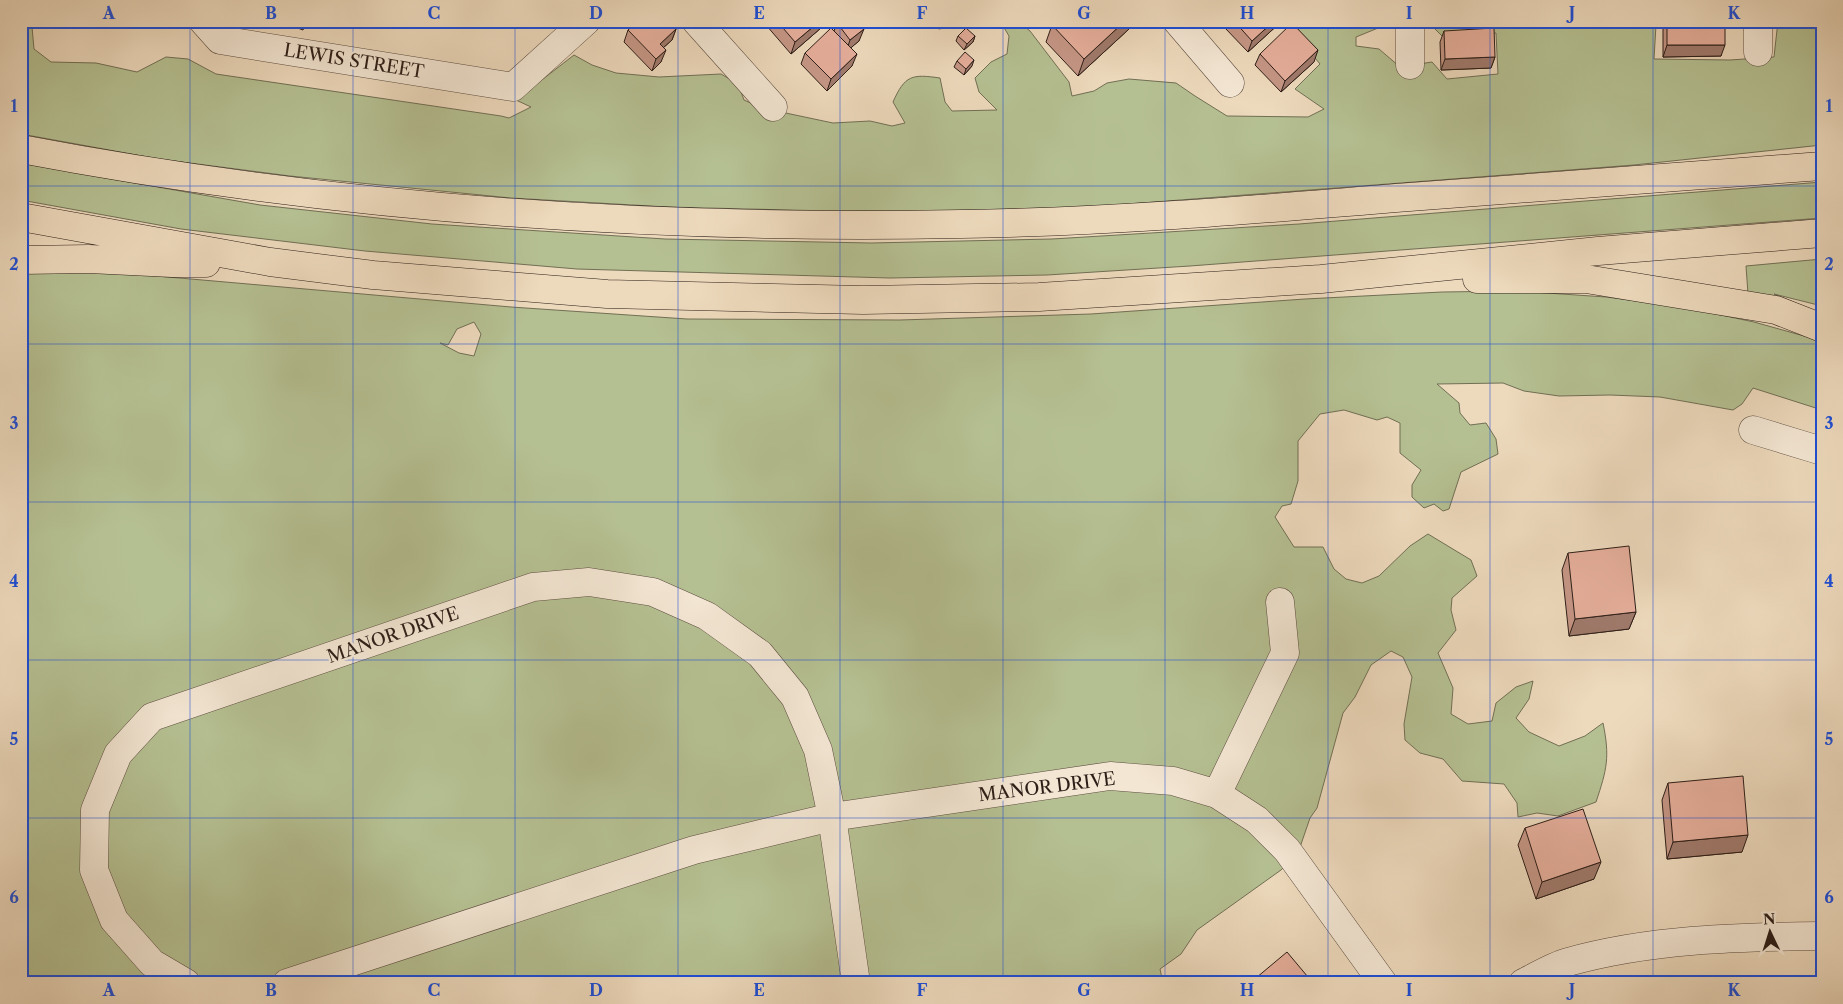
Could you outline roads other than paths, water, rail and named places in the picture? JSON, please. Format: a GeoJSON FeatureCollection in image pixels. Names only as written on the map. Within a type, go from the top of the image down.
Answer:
{"type":"FeatureCollection","features":[{"type":"Feature","properties":{"kind":"highway"},"geometry":{"type":"LineString","coordinates":[[21,149],[233,185],[394,203],[530,215],[636,220],[825,224],[961,224],[1110,220],[1822,166]]}},
{"type":"Feature","properties":{"kind":"highway"},"geometry":{"type":"LineString","coordinates":[[21,217],[270,262],[373,275],[607,294],[750,299],[863,300],[1040,297],[1320,279],[1598,251],[1822,233]]}},
{"type":"Feature","properties":{"kind":"highway"},"geometry":{"type":"LineString","coordinates":[[21,260],[89,259],[172,263],[270,262]]}},
{"type":"Feature","properties":{"kind":"highway"},"geometry":{"type":"LineString","coordinates":[[1320,279],[1586,279],[1776,310],[1822,328]]}},
{"type":"Feature","properties":{"kind":"street","name":"LEWIS STREET"},"geometry":{"type":"LineString","coordinates":[[203,21],[220,40],[513,87],[586,21]]}},
{"type":"Feature","properties":{"kind":"street"},"geometry":{"type":"LineString","coordinates":[[696,21],[773,108]]}},
{"type":"Feature","properties":{"kind":"street"},"geometry":{"type":"LineString","coordinates":[[1177,21],[1230,83]]}},
{"type":"Feature","properties":{"kind":"street"},"geometry":{"type":"LineString","coordinates":[[1410,21],[1410,66]]}},
{"type":"Feature","properties":{"kind":"street"},"geometry":{"type":"LineString","coordinates":[[1758,21],[1758,52]]}},
{"type":"Feature","properties":{"kind":"street"},"geometry":{"type":"LineString","coordinates":[[1753,430],[1822,451]]}},
{"type":"Feature","properties":{"kind":"street","name":"MANOR DRIVE"},"geometry":{"type":"LineString","coordinates":[[186,983],[152,962],[114,920],[94,870],[94,810],[118,754],[152,717],[532,587],[589,582],[653,592],[707,616],[760,654],[795,698],[799,706],[818,750],[832,817]]}},
{"type":"Feature","properties":{"kind":"street"},"geometry":{"type":"LineString","coordinates":[[1217,794],[1285,654],[1280,602]]}},
{"type":"Feature","properties":{"kind":"street","name":"MANOR DRIVE"},"geometry":{"type":"LineString","coordinates":[[288,983],[694,850],[832,817],[1110,776],[1173,781],[1217,794],[1257,820],[1287,850],[1383,983]]}},
{"type":"Feature","properties":{"kind":"street"},"geometry":{"type":"LineString","coordinates":[[832,817],[856,983]]}},
{"type":"Feature","properties":{"kind":"street"},"geometry":{"type":"LineString","coordinates":[[1523,983],[1566,962],[1655,944],[1750,937],[1822,936]]}}]}
